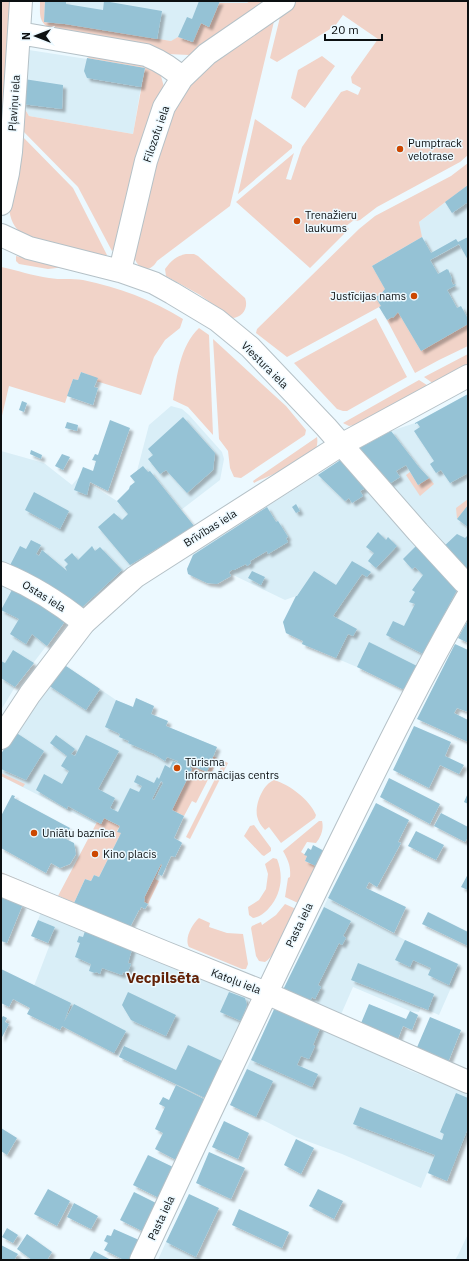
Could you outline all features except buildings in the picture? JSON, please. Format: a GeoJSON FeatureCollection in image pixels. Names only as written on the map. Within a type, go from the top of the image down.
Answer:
{"type":"FeatureCollection","features":[{"type":"Feature","properties":{"kind":"street","name":"Pļaviņu iela"},"geometry":{"type":"LineString","coordinates":[[1,204],[11,152],[21,1]]}},
{"type":"Feature","properties":{"kind":"street","name":"Filozofu iela"},"geometry":{"type":"LineString","coordinates":[[120,270],[146,161],[164,107],[182,78],[207,54],[284,1]]}},
{"type":"Feature","properties":{"kind":"street"},"geometry":{"type":"LineString","coordinates":[[19,33],[146,55],[172,68],[182,78]]}},
{"type":"Feature","properties":{"kind":"street","name":"Viestura iela"},"geometry":{"type":"LineString","coordinates":[[1,236],[29,248],[120,270],[160,286],[217,320],[250,348],[326,427],[418,532],[464,582],[468,584]]}},
{"type":"Feature","properties":{"kind":"street","name":"Brīvības iela"},"geometry":{"type":"LineString","coordinates":[[1,738],[30,694],[84,623],[124,586],[153,564],[342,445],[468,376]]}},
{"type":"Feature","properties":{"kind":"street","name":"Ostas iela"},"geometry":{"type":"LineString","coordinates":[[1,573],[22,582],[51,598],[84,623]]}},
{"type":"Feature","properties":{"kind":"street","name":"Pasta iela"},"geometry":{"type":"LineString","coordinates":[[142,1260],[266,993],[385,750],[440,643],[468,596]]}},
{"type":"Feature","properties":{"kind":"street","name":"Katoļu iela"},"geometry":{"type":"LineString","coordinates":[[1,885],[266,993],[468,1082]]}},
{"type":"Feature","properties":{"kind":"shaded area"},"geometry":{"type":"Polygon","coordinates":[[[1,1],[11,1],[1,181],[1,1]]]}},
{"type":"Feature","properties":{"kind":"shaded area"},"geometry":{"type":"Polygon","coordinates":[[[40,1],[45,1],[44,22],[171,41],[178,37],[192,42],[201,23],[209,27],[219,3],[275,1],[196,53],[189,55],[168,54],[51,29],[44,24],[42,20],[40,14],[40,1]]]}},
{"type":"Feature","properties":{"kind":"shaded area"},"geometry":{"type":"Polygon","coordinates":[[[45,1],[250,1],[247,3],[219,3],[209,27],[201,23],[193,42],[178,38],[171,41],[44,22],[45,1]]]}},
{"type":"Feature","properties":{"kind":"shaded area"},"geometry":{"type":"Polygon","coordinates":[[[296,1],[468,1],[468,155],[460,162],[377,207],[360,220],[354,220],[346,226],[349,229],[310,268],[236,202],[294,153],[286,179],[291,180],[302,147],[341,92],[347,90],[358,95],[361,88],[352,83],[351,77],[378,39],[343,15],[335,26],[277,62],[270,58],[282,9],[296,1]]]}},
{"type":"Feature","properties":{"kind":"shaded area"},"geometry":{"type":"Polygon","coordinates":[[[276,13],[230,206],[157,261],[154,266],[146,269],[143,268],[137,263],[133,253],[143,202],[171,113],[191,77],[276,13]]]}},
{"type":"Feature","properties":{"kind":"shaded area"},"geometry":{"type":"Polygon","coordinates":[[[29,50],[145,68],[133,134],[29,116],[22,104],[24,79],[29,50]]]}},
{"type":"Feature","properties":{"kind":"shaded area"},"geometry":{"type":"Polygon","coordinates":[[[322,56],[335,66],[305,108],[291,98],[298,70],[322,56]]]}},
{"type":"Feature","properties":{"kind":"shaded area"},"geometry":{"type":"Polygon","coordinates":[[[87,58],[131,60],[155,70],[161,76],[164,87],[116,248],[112,251],[78,187],[20,128],[22,104],[29,116],[133,134],[145,68],[87,58]]]}},
{"type":"Feature","properties":{"kind":"shaded area"},"geometry":{"type":"Polygon","coordinates":[[[255,119],[292,145],[292,148],[238,194],[255,119]]]}},
{"type":"Feature","properties":{"kind":"shaded area"},"geometry":{"type":"Polygon","coordinates":[[[20,134],[73,188],[107,255],[103,256],[35,239],[26,236],[15,226],[10,216],[9,204],[20,134]]]}},
{"type":"Feature","properties":{"kind":"shaded area"},"geometry":{"type":"Polygon","coordinates":[[[468,163],[468,185],[419,222],[422,237],[372,266],[385,289],[381,294],[374,298],[376,298],[381,306],[287,357],[256,333],[257,329],[359,229],[375,216],[451,176],[468,163]]]}},
{"type":"Feature","properties":{"kind":"shaded area","name":"Justīcijas nams"},"geometry":{"type":"Polygon","coordinates":[[[468,185],[468,324],[421,351],[398,313],[393,318],[379,307],[380,306],[376,298],[374,298],[381,294],[372,266],[421,237],[419,222],[468,185]]]}},
{"type":"Feature","properties":{"kind":"shaded area"},"geometry":{"type":"Polygon","coordinates":[[[186,254],[194,254],[198,256],[245,298],[246,305],[242,314],[236,318],[232,318],[200,295],[166,276],[165,269],[169,264],[174,259],[186,254]]]}},
{"type":"Feature","properties":{"kind":"shaded area"},"geometry":{"type":"Polygon","coordinates":[[[16,256],[65,267],[48,269],[19,264],[16,261],[16,256]]]}},
{"type":"Feature","properties":{"kind":"shaded area"},"geometry":{"type":"Polygon","coordinates":[[[1,267],[53,279],[83,280],[109,286],[147,300],[183,319],[180,328],[165,340],[154,357],[141,395],[96,381],[89,375],[81,372],[78,380],[73,379],[65,403],[9,386],[1,420],[1,267]]]}},
{"type":"Feature","properties":{"kind":"shaded area"},"geometry":{"type":"Polygon","coordinates":[[[398,312],[421,351],[468,324],[468,346],[415,373],[387,320],[398,312]]]}},
{"type":"Feature","properties":{"kind":"shaded area"},"geometry":{"type":"Polygon","coordinates":[[[376,318],[407,377],[347,411],[337,409],[294,363],[376,318]]]}},
{"type":"Feature","properties":{"kind":"shaded area"},"geometry":{"type":"Polygon","coordinates":[[[199,328],[209,335],[213,435],[188,407],[173,400],[183,352],[187,343],[199,328]]]}},
{"type":"Feature","properties":{"kind":"shaded area"},"geometry":{"type":"Polygon","coordinates":[[[213,339],[286,406],[306,430],[305,435],[241,478],[234,477],[230,468],[228,451],[219,439],[213,339]]]}},
{"type":"Feature","properties":{"kind":"shaded area"},"geometry":{"type":"Polygon","coordinates":[[[468,354],[468,367],[434,384],[424,377],[468,354]]]}},
{"type":"Feature","properties":{"kind":"shaded area"},"geometry":{"type":"Polygon","coordinates":[[[419,380],[430,387],[360,424],[349,426],[343,423],[419,380]]]}},
{"type":"Feature","properties":{"kind":"shaded area"},"geometry":{"type":"Polygon","coordinates":[[[468,394],[468,577],[354,451],[391,431],[415,423],[468,394]]]}},
{"type":"Feature","properties":{"kind":"shaded area"},"geometry":{"type":"Polygon","coordinates":[[[171,406],[182,409],[189,415],[222,452],[224,459],[220,480],[181,510],[194,526],[130,565],[78,611],[1,565],[1,451],[44,463],[72,485],[79,477],[117,501],[135,482],[130,476],[137,471],[149,425],[171,406]]]}},
{"type":"Feature","properties":{"kind":"shaded area"},"geometry":{"type":"Polygon","coordinates":[[[317,437],[316,449],[310,457],[254,483],[253,481],[317,437]]]}},
{"type":"Feature","properties":{"kind":"shaded area"},"geometry":{"type":"Polygon","coordinates":[[[342,459],[459,586],[406,688],[402,689],[357,667],[302,644],[303,641],[286,633],[283,622],[296,596],[285,600],[231,574],[231,576],[217,584],[207,583],[191,576],[187,571],[194,553],[342,459]]]}},
{"type":"Feature","properties":{"kind":"shaded area"},"geometry":{"type":"Polygon","coordinates":[[[410,472],[418,485],[429,478],[434,484],[420,496],[406,475],[410,472]]]}},
{"type":"Feature","properties":{"kind":"shaded area"},"geometry":{"type":"Polygon","coordinates":[[[468,499],[468,505],[457,519],[456,508],[468,499]]]}},
{"type":"Feature","properties":{"kind":"shaded area"},"geometry":{"type":"Polygon","coordinates":[[[1,583],[66,620],[15,687],[1,710],[1,583]]]}},
{"type":"Feature","properties":{"kind":"shaded area"},"geometry":{"type":"Polygon","coordinates":[[[63,664],[116,700],[133,707],[136,698],[154,706],[151,714],[166,726],[217,747],[207,772],[192,769],[172,810],[130,788],[118,813],[101,824],[97,822],[95,824],[1,776],[1,754],[63,664]]]}},
{"type":"Feature","properties":{"kind":"shaded area"},"geometry":{"type":"Polygon","coordinates":[[[213,756],[217,758],[217,762],[196,803],[192,801],[184,816],[172,810],[192,769],[190,768],[213,756]]]}},
{"type":"Feature","properties":{"kind":"shaded area"},"geometry":{"type":"Polygon","coordinates":[[[224,761],[228,763],[190,839],[186,837],[224,761]]]}},
{"type":"Feature","properties":{"kind":"shaded area"},"geometry":{"type":"Polygon","coordinates":[[[1,773],[25,784],[23,787],[1,776],[1,773]]]}},
{"type":"Feature","properties":{"kind":"shaded area"},"geometry":{"type":"Polygon","coordinates":[[[274,780],[286,785],[304,798],[309,803],[316,815],[315,818],[281,843],[269,827],[265,830],[259,822],[257,816],[257,806],[260,796],[266,786],[274,780]]]}},
{"type":"Feature","properties":{"kind":"shaded area","name":"Kino placis"},"geometry":{"type":"Polygon","coordinates":[[[104,818],[120,826],[117,831],[121,833],[99,877],[94,875],[91,881],[85,879],[74,903],[59,896],[58,898],[1,873],[58,896],[97,822],[101,824],[104,818]]]}},
{"type":"Feature","properties":{"kind":"shaded area"},"geometry":{"type":"Polygon","coordinates":[[[319,821],[322,821],[322,833],[316,843],[307,842],[301,852],[307,856],[305,861],[318,867],[298,903],[285,897],[288,878],[290,877],[290,870],[289,863],[283,851],[319,821]]]}},
{"type":"Feature","properties":{"kind":"shaded area"},"geometry":{"type":"Polygon","coordinates":[[[254,825],[271,848],[271,851],[264,856],[244,836],[250,826],[254,825]]]}},
{"type":"Feature","properties":{"kind":"shaded area"},"geometry":{"type":"Polygon","coordinates":[[[167,854],[155,879],[159,881],[148,904],[144,902],[144,898],[167,854]]]}},
{"type":"Feature","properties":{"kind":"shaded area"},"geometry":{"type":"Polygon","coordinates":[[[273,858],[277,859],[279,865],[281,879],[279,891],[273,903],[267,910],[260,916],[253,918],[249,915],[248,907],[259,900],[266,889],[268,874],[265,864],[273,858]]]}},
{"type":"Feature","properties":{"kind":"shaded area"},"geometry":{"type":"Polygon","coordinates":[[[328,898],[405,940],[461,965],[439,1015],[421,1007],[419,1012],[410,1011],[353,987],[339,1019],[281,994],[328,898]]]}},
{"type":"Feature","properties":{"kind":"shaded area"},"geometry":{"type":"Polygon","coordinates":[[[285,904],[296,909],[283,938],[270,958],[265,962],[259,961],[256,956],[251,928],[252,926],[261,922],[262,925],[276,915],[285,904]]]}},
{"type":"Feature","properties":{"kind":"shaded area"},"geometry":{"type":"Polygon","coordinates":[[[41,912],[251,997],[205,1098],[62,1026],[68,1012],[31,994],[55,927],[38,920],[41,912]]]}},
{"type":"Feature","properties":{"kind":"shaded area"},"geometry":{"type":"Polygon","coordinates":[[[199,918],[210,923],[209,927],[227,933],[243,934],[248,964],[246,969],[242,969],[189,947],[187,940],[188,936],[199,918]]]}},
{"type":"Feature","properties":{"kind":"shaded area"},"geometry":{"type":"Polygon","coordinates":[[[276,1005],[411,1071],[468,1093],[468,1133],[447,1181],[427,1173],[421,1188],[342,1154],[296,1137],[230,1105],[276,1005]]]}},
{"type":"Feature","properties":{"kind":"shaded area"},"geometry":{"type":"Polygon","coordinates":[[[468,1234],[468,1260],[455,1260],[458,1255],[468,1234]]]}},
{"type":"Feature","properties":{"kind":"shaded area"},"geometry":{"type":"Polygon","coordinates":[[[166,1242],[204,1260],[158,1260],[166,1242]]]}},
{"type":"Feature","properties":{"kind":"place","name":"Pumptrack velotrase"},"geometry":{"type":"Point","coordinates":[400,149]}},
{"type":"Feature","properties":{"kind":"place","name":"Trenažieru laukums"},"geometry":{"type":"Point","coordinates":[297,221]}},
{"type":"Feature","properties":{"kind":"place","name":"Justīcijas nams"},"geometry":{"type":"Point","coordinates":[414,296]}},
{"type":"Feature","properties":{"kind":"place","name":"Tūrisma informācijas centrs"},"geometry":{"type":"Point","coordinates":[177,768]}},
{"type":"Feature","properties":{"kind":"place","name":"Uniātu baznīca"},"geometry":{"type":"Point","coordinates":[34,833]}},
{"type":"Feature","properties":{"kind":"place","name":"Kino placis"},"geometry":{"type":"Point","coordinates":[95,854]}},
{"type":"Feature","properties":{"kind":"district","name":"Vecpilsēta"},"geometry":{"type":"Point","coordinates":[163,977]}}]}
